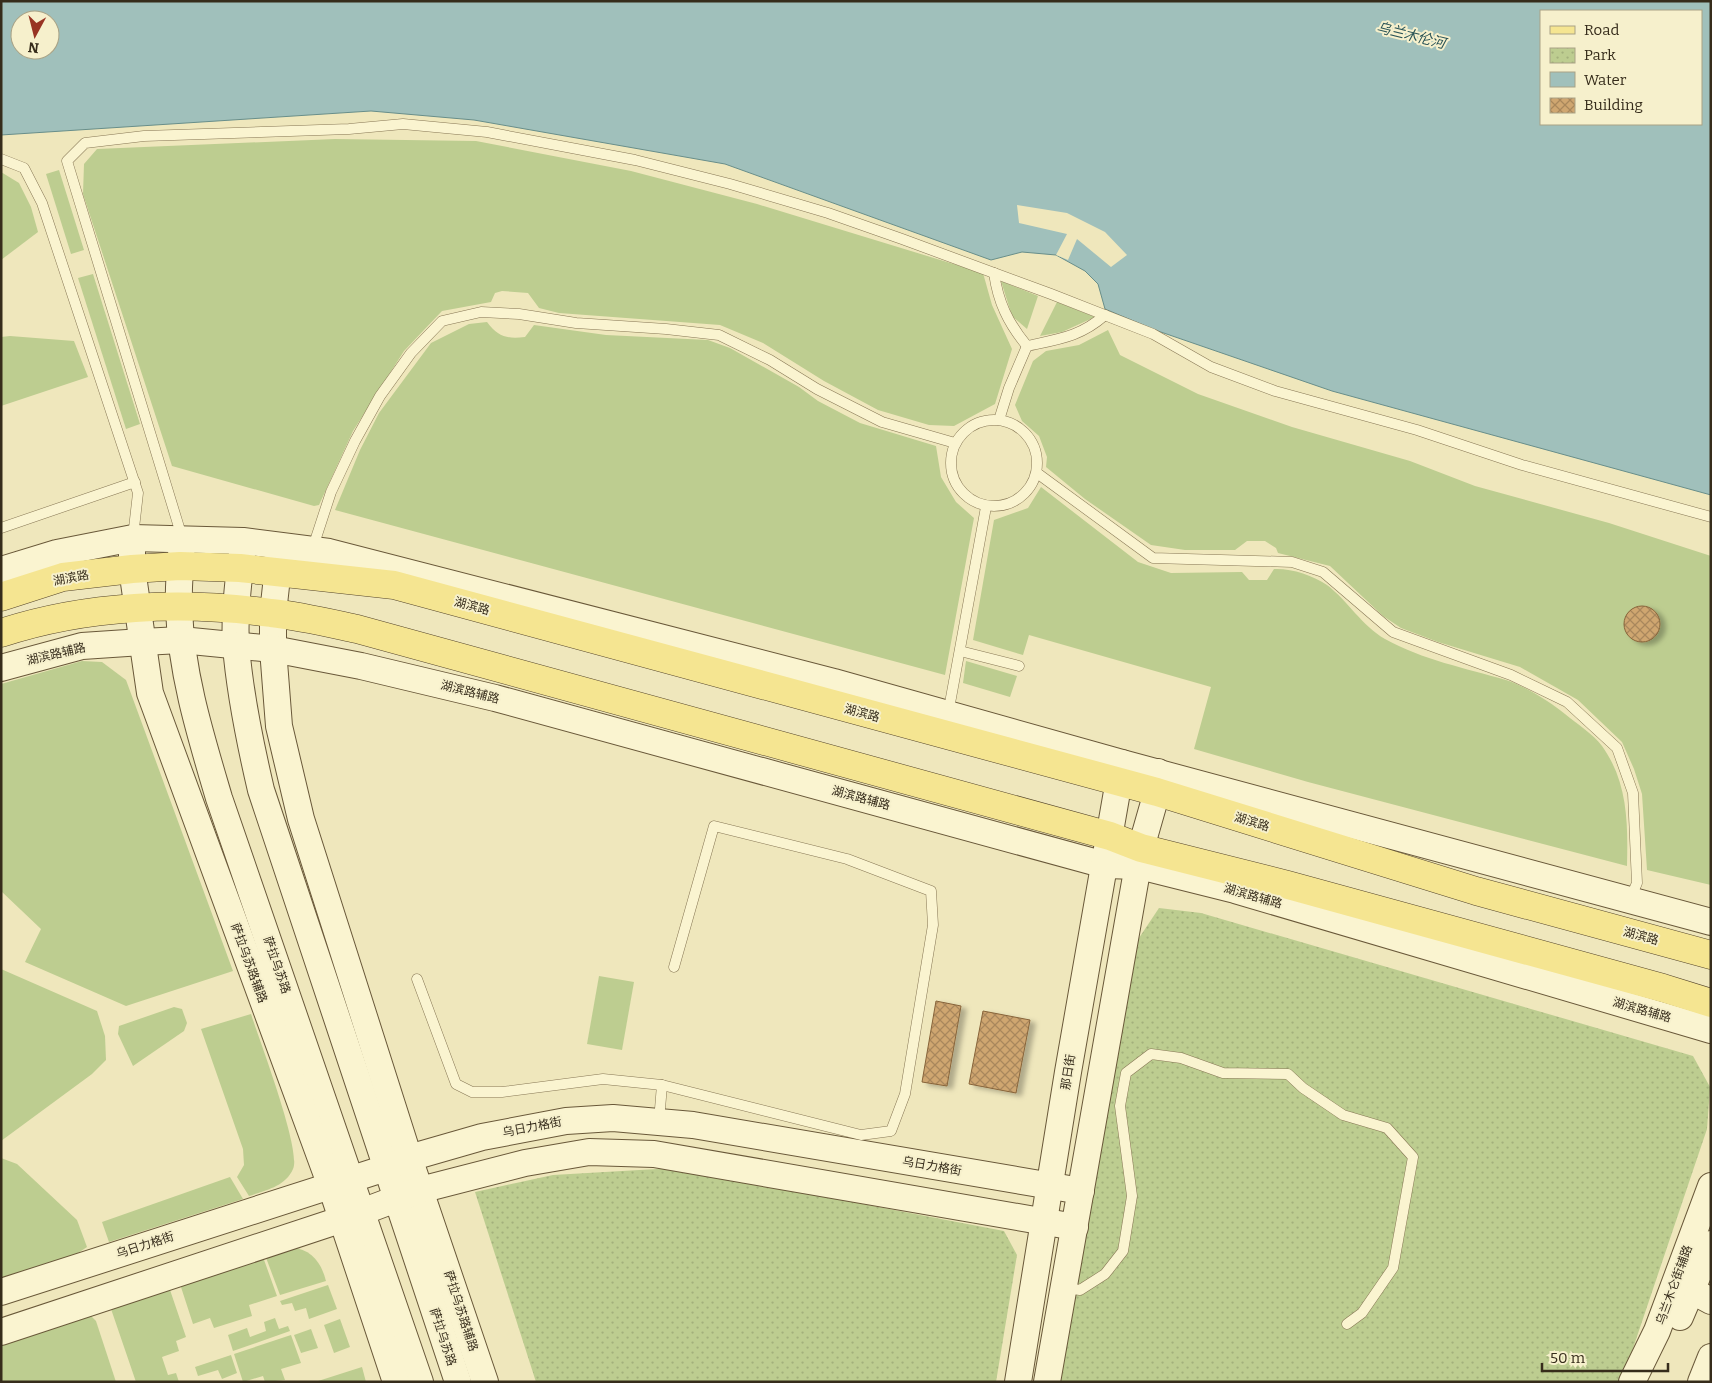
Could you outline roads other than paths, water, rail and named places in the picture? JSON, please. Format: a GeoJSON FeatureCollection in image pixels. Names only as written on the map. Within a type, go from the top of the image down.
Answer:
{"type":"FeatureCollection","features":[{"type":"Feature","properties":{"kind":"main road","name":"湖滨路"},"geometry":{"type":"LineString","coordinates":[[1,597],[63,577],[132,569],[180,566],[240,568],[278,574],[394,584],[1158,782],[1476,891],[1711,955]]}},
{"type":"Feature","properties":{"kind":"main road"},"geometry":{"type":"LineString","coordinates":[[1,633],[25,625],[81,613],[138,608],[236,609],[273,613],[357,629],[1110,836],[1140,857],[1288,885],[1711,1003]]}},
{"type":"Feature","properties":{"kind":"street"},"geometry":{"type":"LineString","coordinates":[[1,570],[57,553],[132,538],[243,541],[330,552],[834,682],[948,715],[1121,773]]}},
{"type":"Feature","properties":{"kind":"street","name":"萨拉乌苏路辅路"},"geometry":{"type":"LineString","coordinates":[[132,538],[132,569],[150,693],[341,1182]]}},
{"type":"Feature","properties":{"kind":"street","name":"萨拉乌苏路"},"geometry":{"type":"LineString","coordinates":[[182,538],[179,608],[181,640],[195,715],[219,798],[341,1182],[420,1382]]}},
{"type":"Feature","properties":{"kind":"street","name":"萨拉乌苏路"},"geometry":{"type":"LineString","coordinates":[[243,541],[236,609],[236,646],[245,721],[261,790],[409,1195],[458,1382]]}},
{"type":"Feature","properties":{"kind":"street"},"geometry":{"type":"LineString","coordinates":[[280,545],[273,613],[273,649],[279,726],[300,819],[398,1163]]}},
{"type":"Feature","properties":{"kind":"street","name":"湖滨路辅路"},"geometry":{"type":"LineString","coordinates":[[1,668],[82,646],[181,640],[273,649],[360,666],[495,698],[1104,865],[1140,857],[1244,893],[1711,1030]]}},
{"type":"Feature","properties":{"kind":"street","name":"那日街"},"geometry":{"type":"LineString","coordinates":[[1018,1382],[1068,1072],[1121,773]]}},
{"type":"Feature","properties":{"kind":"street"},"geometry":{"type":"LineString","coordinates":[[1047,1382],[1140,857],[1158,782],[1711,922]]}},
{"type":"Feature","properties":{"kind":"street","name":"乌日力格街"},"geometry":{"type":"LineString","coordinates":[[1,1292],[482,1137],[566,1121],[613,1118],[693,1125],[1081,1191]]}},
{"type":"Feature","properties":{"kind":"street"},"geometry":{"type":"LineString","coordinates":[[1,1332],[409,1195],[525,1163],[589,1152],[654,1154],[1075,1227]]}},
{"type":"Feature","properties":{"kind":"street","name":"乌兰木仑街辅路"},"geometry":{"type":"LineString","coordinates":[[1632,1382],[1657,1332],[1692,1291],[1703,1252],[1711,1186]]}},
{"type":"Feature","properties":{"kind":"street","name":"萨拉乌苏路辅路"},"geometry":{"type":"LineString","coordinates":[[409,1195],[484,1382]]}},
{"type":"Feature","properties":{"kind":"street"},"geometry":{"type":"LineString","coordinates":[[353,1215],[396,1382]]}},
{"type":"Feature","properties":{"kind":"street"},"geometry":{"type":"LineString","coordinates":[[1651,1382],[1692,1291]]}},
{"type":"Feature","properties":{"kind":"street"},"geometry":{"type":"LineString","coordinates":[[1701,1382],[1711,1358]]}},
{"type":"Feature","properties":{"kind":"lane"},"geometry":{"type":"LineString","coordinates":[[182,538],[67,161],[85,143],[144,136],[349,129],[403,124],[487,132],[635,160],[730,184],[828,213],[994,273],[1153,334],[1211,367],[1275,391],[1417,430],[1522,465],[1711,517]]}},
{"type":"Feature","properties":{"kind":"lane"},"geometry":{"type":"LineString","coordinates":[[1,159],[24,168],[42,203],[138,493],[132,538]]}},
{"type":"Feature","properties":{"kind":"lane"},"geometry":{"type":"LineString","coordinates":[[994,273],[997,296],[1008,319],[1027,346]]}},
{"type":"Feature","properties":{"kind":"lane"},"geometry":{"type":"LineString","coordinates":[[315,540],[331,492],[355,441],[380,396],[411,353],[442,321],[481,312],[519,314],[576,324],[666,329],[719,335],[770,360],[817,389],[882,422],[955,443]]}},
{"type":"Feature","properties":{"kind":"lane"},"geometry":{"type":"LineString","coordinates":[[1027,346],[1064,338],[1090,329],[1105,315]]}},
{"type":"Feature","properties":{"kind":"lane"},"geometry":{"type":"LineString","coordinates":[[999,420],[1009,388],[1027,346]]}},
{"type":"Feature","properties":{"kind":"lane"},"geometry":{"type":"LineString","coordinates":[[988,420],[999,420],[1018,427],[1026,434],[1036,452],[1037,473],[1027,492],[1019,498],[1000,506],[986,507],[970,499],[956,484],[950,464],[955,443],[969,428],[988,420]]}},
{"type":"Feature","properties":{"kind":"lane"},"geometry":{"type":"LineString","coordinates":[[1037,473],[1153,558],[1292,562],[1323,572],[1393,632],[1512,674],[1567,702],[1617,748],[1633,794],[1637,882],[1630,900]]}},
{"type":"Feature","properties":{"kind":"lane"},"geometry":{"type":"LineString","coordinates":[[1,528],[135,482]]}},
{"type":"Feature","properties":{"kind":"lane"},"geometry":{"type":"LineString","coordinates":[[948,715],[986,507]]}},
{"type":"Feature","properties":{"kind":"lane"},"geometry":{"type":"LineString","coordinates":[[960,651],[1019,666]]}},
{"type":"Feature","properties":{"kind":"lane"},"geometry":{"type":"LineString","coordinates":[[417,979],[456,1084],[472,1092],[502,1092],[603,1079],[662,1084],[861,1134],[891,1132],[905,1094],[933,925],[930,891],[847,859],[714,826],[674,966]]}},
{"type":"Feature","properties":{"kind":"lane"},"geometry":{"type":"LineString","coordinates":[[1064,1288],[1080,1290],[1105,1274],[1123,1251],[1132,1196],[1120,1106],[1126,1073],[1151,1054],[1181,1058],[1223,1073],[1288,1074],[1303,1088],[1343,1115],[1387,1128],[1413,1157],[1393,1268],[1362,1313],[1347,1324]]}},
{"type":"Feature","properties":{"kind":"lane"},"geometry":{"type":"LineString","coordinates":[[659,1122],[662,1084]]}},
{"type":"Feature","properties":{"kind":"water","name":"乌兰木伦河"},"geometry":{"type":"Polygon","coordinates":[[[1,1],[1711,1],[1711,495],[1332,391],[1155,330],[1105,309],[1098,284],[1085,271],[1056,255],[1022,252],[991,260],[725,164],[474,120],[371,111],[1,135],[1,1]]]}}]}
